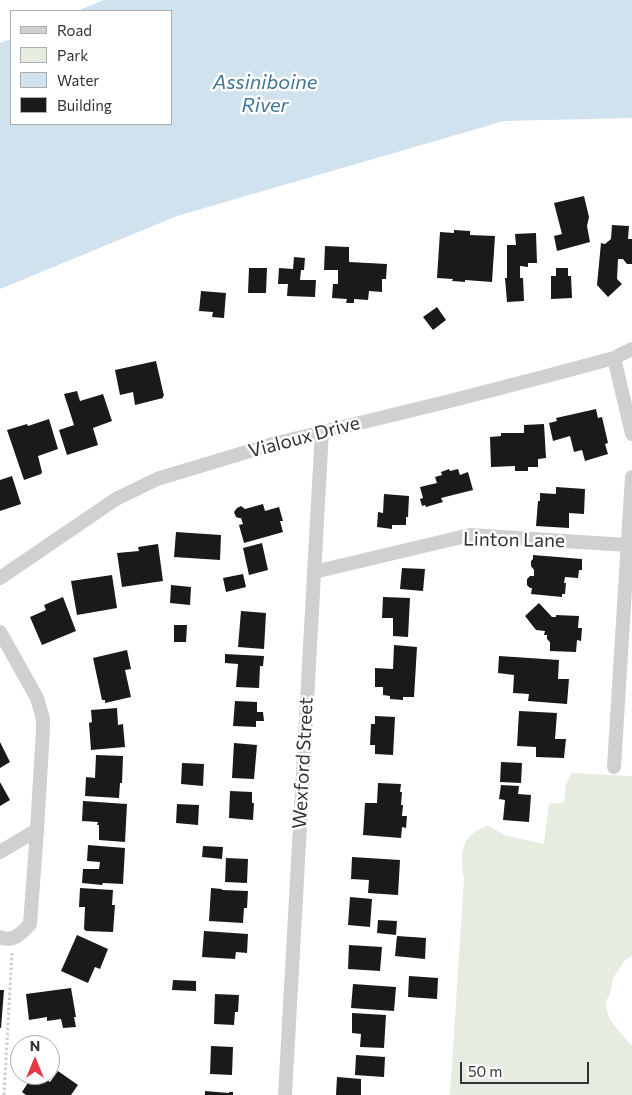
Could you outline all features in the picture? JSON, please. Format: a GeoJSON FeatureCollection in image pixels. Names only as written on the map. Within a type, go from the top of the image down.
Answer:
{"type":"FeatureCollection","features":[{"type":"Feature","properties":{"kind":"street","name":"Vialoux Drive"},"geometry":{"type":"LineString","coordinates":[[0,578],[93,514],[139,487],[157,479],[274,444],[614,358],[632,350]]}},
{"type":"Feature","properties":{"kind":"street"},"geometry":{"type":"LineString","coordinates":[[614,358],[632,434]]}},
{"type":"Feature","properties":{"kind":"street","name":"Wexford Street"},"geometry":{"type":"LineString","coordinates":[[284,1095],[322,431]]}},
{"type":"Feature","properties":{"kind":"street"},"geometry":{"type":"LineString","coordinates":[[614,767],[632,477]]}},
{"type":"Feature","properties":{"kind":"street","name":"Linton Lane"},"geometry":{"type":"LineString","coordinates":[[314,572],[470,535],[628,544]]}},
{"type":"Feature","properties":{"kind":"street"},"geometry":{"type":"LineString","coordinates":[[0,632],[37,698],[43,719],[30,924],[21,935],[6,938]]}},
{"type":"Feature","properties":{"kind":"street"},"geometry":{"type":"LineString","coordinates":[[0,852],[37,830]]}},
{"type":"Feature","properties":{"kind":"path"},"geometry":{"type":"LineString","coordinates":[[4,1095],[6,938]]}},
{"type":"Feature","properties":{"kind":"green space"},"geometry":{"type":"Polygon","coordinates":[[[572,773],[632,776],[632,956],[626,959],[613,978],[610,994],[605,1003],[610,1020],[632,1045],[632,1095],[450,1095],[464,879],[462,857],[464,846],[471,835],[487,825],[504,835],[544,844],[549,804],[564,802],[566,784],[572,773]]]}},
{"type":"Feature","properties":{"kind":"water","name":"Assiniboine River"},"geometry":{"type":"Polygon","coordinates":[[[104,0],[632,0],[632,118],[504,121],[177,216],[0,289],[0,43],[10,39],[10,125],[172,125],[172,10],[79,10],[104,0]]]}},
{"type":"Feature","properties":{"kind":"building"},"geometry":{"type":"Polygon","coordinates":[[[584,196],[589,217],[587,226],[590,242],[557,251],[554,236],[562,234],[554,203],[584,196]]]}},
{"type":"Feature","properties":{"kind":"building"},"geometry":{"type":"Polygon","coordinates":[[[612,225],[629,226],[628,239],[632,239],[632,264],[627,264],[623,259],[618,259],[617,279],[622,284],[608,297],[597,285],[601,243],[605,244],[611,239],[612,225]]]}},
{"type":"Feature","properties":{"kind":"building"},"geometry":{"type":"Polygon","coordinates":[[[454,230],[470,231],[470,235],[495,236],[492,282],[465,280],[465,282],[437,278],[440,232],[454,233],[454,230]]]}},
{"type":"Feature","properties":{"kind":"building"},"geometry":{"type":"Polygon","coordinates":[[[536,233],[537,263],[528,263],[528,267],[520,266],[520,278],[523,278],[524,301],[507,302],[505,278],[507,278],[507,245],[516,245],[515,234],[536,233]]]}},
{"type":"Feature","properties":{"kind":"building"},"geometry":{"type":"Polygon","coordinates":[[[325,246],[349,247],[349,262],[387,264],[386,279],[382,279],[382,292],[369,291],[368,300],[354,299],[354,303],[346,303],[347,299],[332,298],[333,284],[338,284],[338,270],[324,270],[325,246]]]}},
{"type":"Feature","properties":{"kind":"building"},"geometry":{"type":"Polygon","coordinates":[[[294,257],[305,258],[304,270],[301,270],[300,280],[316,280],[315,297],[287,296],[288,284],[278,284],[279,268],[293,269],[294,257]]]}},
{"type":"Feature","properties":{"kind":"building"},"geometry":{"type":"Polygon","coordinates":[[[249,268],[267,268],[266,293],[248,293],[249,268]]]}},
{"type":"Feature","properties":{"kind":"building"},"geometry":{"type":"Polygon","coordinates":[[[556,268],[568,268],[568,276],[571,276],[572,298],[551,299],[551,276],[556,276],[556,268]]]}},
{"type":"Feature","properties":{"kind":"building"},"geometry":{"type":"Polygon","coordinates":[[[201,291],[226,293],[224,318],[212,317],[213,312],[199,311],[201,291]]]}},
{"type":"Feature","properties":{"kind":"building"},"geometry":{"type":"Polygon","coordinates":[[[437,307],[446,320],[433,330],[423,317],[437,307]]]}},
{"type":"Feature","properties":{"kind":"building"},"geometry":{"type":"Polygon","coordinates":[[[156,361],[163,398],[135,405],[133,392],[120,395],[115,370],[156,361]]]}},
{"type":"Feature","properties":{"kind":"building"},"geometry":{"type":"Polygon","coordinates":[[[77,391],[80,401],[103,394],[112,421],[93,428],[98,445],[67,455],[59,430],[74,425],[64,394],[77,391]]]}},
{"type":"Feature","properties":{"kind":"building"},"geometry":{"type":"Polygon","coordinates":[[[596,409],[598,418],[602,417],[608,443],[605,444],[608,454],[585,461],[582,450],[574,452],[570,436],[553,441],[549,423],[557,421],[556,418],[596,409]]]}},
{"type":"Feature","properties":{"kind":"building"},"geometry":{"type":"Polygon","coordinates":[[[49,419],[58,449],[38,456],[41,474],[24,480],[7,430],[49,419]]]}},
{"type":"Feature","properties":{"kind":"building"},"geometry":{"type":"Polygon","coordinates":[[[544,424],[546,458],[538,459],[538,467],[528,467],[528,471],[515,471],[515,466],[491,467],[490,437],[501,436],[501,433],[524,433],[524,425],[544,424]]]}},
{"type":"Feature","properties":{"kind":"building"},"geometry":{"type":"Polygon","coordinates":[[[449,469],[450,471],[458,469],[460,475],[468,472],[473,490],[441,498],[443,502],[426,507],[425,505],[422,506],[420,499],[423,498],[420,487],[437,483],[435,477],[442,475],[441,472],[449,469]]]}},
{"type":"Feature","properties":{"kind":"building"},"geometry":{"type":"Polygon","coordinates":[[[12,476],[21,504],[0,511],[0,480],[12,476]]]}},
{"type":"Feature","properties":{"kind":"building"},"geometry":{"type":"Polygon","coordinates":[[[556,487],[585,489],[584,514],[569,513],[569,528],[536,526],[540,493],[556,494],[556,487]]]}},
{"type":"Feature","properties":{"kind":"building"},"geometry":{"type":"Polygon","coordinates":[[[384,494],[409,496],[406,525],[392,525],[392,529],[377,527],[378,512],[383,513],[384,494]]]}},
{"type":"Feature","properties":{"kind":"building"},"geometry":{"type":"Polygon","coordinates":[[[263,504],[265,511],[279,507],[283,521],[280,521],[283,532],[244,543],[239,525],[243,524],[241,518],[236,517],[234,512],[241,506],[245,509],[263,504]]]}},
{"type":"Feature","properties":{"kind":"building"},"geometry":{"type":"Polygon","coordinates":[[[176,532],[221,535],[220,560],[174,557],[176,532]]]}},
{"type":"Feature","properties":{"kind":"building"},"geometry":{"type":"Polygon","coordinates":[[[262,543],[268,570],[249,575],[243,548],[262,543]]]}},
{"type":"Feature","properties":{"kind":"building"},"geometry":{"type":"Polygon","coordinates":[[[158,544],[163,581],[122,587],[117,553],[139,551],[138,547],[158,544]]]}},
{"type":"Feature","properties":{"kind":"building"},"geometry":{"type":"Polygon","coordinates":[[[533,555],[582,559],[582,570],[579,570],[578,578],[565,577],[565,594],[562,594],[562,597],[531,594],[532,588],[527,585],[527,579],[530,576],[534,576],[534,570],[531,566],[533,555]]]}},
{"type":"Feature","properties":{"kind":"building"},"geometry":{"type":"Polygon","coordinates":[[[402,568],[425,569],[423,591],[400,589],[402,568]]]}},
{"type":"Feature","properties":{"kind":"building"},"geometry":{"type":"Polygon","coordinates":[[[243,574],[246,587],[226,592],[223,578],[243,574]]]}},
{"type":"Feature","properties":{"kind":"building"},"geometry":{"type":"Polygon","coordinates":[[[112,575],[117,608],[77,615],[71,581],[112,575]]]}},
{"type":"Feature","properties":{"kind":"building"},"geometry":{"type":"Polygon","coordinates":[[[171,585],[191,587],[190,605],[170,603],[171,585]]]}},
{"type":"Feature","properties":{"kind":"building"},"geometry":{"type":"Polygon","coordinates":[[[63,597],[76,631],[42,645],[30,617],[46,610],[44,605],[63,597]]]}},
{"type":"Feature","properties":{"kind":"building"},"geometry":{"type":"Polygon","coordinates":[[[383,597],[410,598],[408,637],[393,636],[393,618],[382,618],[383,597]]]}},
{"type":"Feature","properties":{"kind":"building"},"geometry":{"type":"Polygon","coordinates":[[[539,603],[552,617],[556,617],[556,615],[579,616],[578,628],[582,628],[581,641],[577,640],[576,652],[550,651],[550,642],[547,639],[547,635],[544,635],[545,631],[536,630],[525,616],[539,603]]]}},
{"type":"Feature","properties":{"kind":"building"},"geometry":{"type":"Polygon","coordinates":[[[241,611],[266,613],[264,649],[238,647],[241,611]]]}},
{"type":"Feature","properties":{"kind":"building"},"geometry":{"type":"Polygon","coordinates":[[[174,625],[187,625],[186,642],[174,642],[174,625]]]}},
{"type":"Feature","properties":{"kind":"building"},"geometry":{"type":"Polygon","coordinates":[[[394,645],[417,647],[414,697],[403,697],[403,700],[390,699],[390,696],[383,695],[383,687],[375,687],[375,668],[393,669],[394,645]]]}},
{"type":"Feature","properties":{"kind":"building"},"geometry":{"type":"Polygon","coordinates":[[[127,650],[131,669],[125,670],[131,697],[105,703],[105,700],[102,700],[93,658],[127,650]]]}},
{"type":"Feature","properties":{"kind":"building"},"geometry":{"type":"Polygon","coordinates":[[[225,654],[264,656],[263,666],[260,666],[259,688],[236,687],[238,664],[225,663],[225,654]]]}},
{"type":"Feature","properties":{"kind":"building"},"geometry":{"type":"Polygon","coordinates":[[[499,656],[559,660],[558,679],[569,679],[567,704],[528,701],[529,694],[513,693],[514,675],[498,673],[499,656]]]}},
{"type":"Feature","properties":{"kind":"building"},"geometry":{"type":"Polygon","coordinates":[[[235,701],[257,702],[257,712],[263,712],[264,721],[256,721],[256,727],[233,726],[235,701]]]}},
{"type":"Feature","properties":{"kind":"building"},"geometry":{"type":"Polygon","coordinates":[[[117,708],[118,725],[123,724],[125,747],[91,750],[89,723],[92,722],[91,710],[117,708]]]}},
{"type":"Feature","properties":{"kind":"building"},"geometry":{"type":"Polygon","coordinates":[[[519,711],[557,713],[555,739],[566,739],[564,758],[536,757],[536,747],[517,746],[519,711]]]}},
{"type":"Feature","properties":{"kind":"building"},"geometry":{"type":"Polygon","coordinates":[[[375,716],[395,717],[393,755],[375,754],[375,745],[370,745],[371,724],[375,724],[375,716]]]}},
{"type":"Feature","properties":{"kind":"building"},"geometry":{"type":"Polygon","coordinates":[[[0,742],[10,762],[0,768],[0,742]]]}},
{"type":"Feature","properties":{"kind":"building"},"geometry":{"type":"Polygon","coordinates":[[[234,743],[257,745],[254,779],[232,778],[234,743]]]}},
{"type":"Feature","properties":{"kind":"building"},"geometry":{"type":"Polygon","coordinates":[[[96,755],[123,756],[122,783],[120,783],[119,798],[85,796],[86,777],[95,778],[96,755]]]}},
{"type":"Feature","properties":{"kind":"building"},"geometry":{"type":"Polygon","coordinates":[[[501,762],[522,763],[521,783],[500,782],[501,762]]]}},
{"type":"Feature","properties":{"kind":"building"},"geometry":{"type":"Polygon","coordinates":[[[182,763],[204,764],[203,786],[181,784],[182,763]]]}},
{"type":"Feature","properties":{"kind":"building"},"geometry":{"type":"Polygon","coordinates":[[[0,782],[10,800],[0,806],[0,782]]]}},
{"type":"Feature","properties":{"kind":"building"},"geometry":{"type":"Polygon","coordinates":[[[378,783],[401,784],[402,816],[407,816],[406,828],[402,827],[401,838],[363,835],[365,803],[377,803],[378,783]]]}},
{"type":"Feature","properties":{"kind":"building"},"geometry":{"type":"Polygon","coordinates":[[[501,785],[519,786],[518,794],[531,795],[529,822],[503,820],[505,800],[499,799],[501,785]]]}},
{"type":"Feature","properties":{"kind":"building"},"geometry":{"type":"Polygon","coordinates":[[[230,791],[252,792],[252,803],[254,803],[253,820],[229,818],[230,791]]]}},
{"type":"Feature","properties":{"kind":"building"},"geometry":{"type":"Polygon","coordinates":[[[83,801],[127,804],[125,842],[99,840],[98,822],[82,821],[83,801]]]}},
{"type":"Feature","properties":{"kind":"building"},"geometry":{"type":"Polygon","coordinates":[[[177,804],[199,805],[198,825],[176,823],[177,804]]]}},
{"type":"Feature","properties":{"kind":"building"},"geometry":{"type":"Polygon","coordinates":[[[88,845],[125,848],[123,884],[103,883],[102,885],[82,883],[83,869],[99,869],[100,862],[87,861],[88,845]]]}},
{"type":"Feature","properties":{"kind":"building"},"geometry":{"type":"Polygon","coordinates":[[[203,846],[223,847],[222,859],[202,857],[203,846]]]}},
{"type":"Feature","properties":{"kind":"building"},"geometry":{"type":"Polygon","coordinates":[[[352,857],[400,860],[398,895],[368,893],[369,880],[351,879],[352,857]]]}},
{"type":"Feature","properties":{"kind":"building"},"geometry":{"type":"Polygon","coordinates":[[[226,858],[248,859],[247,883],[225,882],[226,858]]]}},
{"type":"Feature","properties":{"kind":"building"},"geometry":{"type":"Polygon","coordinates":[[[80,888],[113,890],[112,905],[115,905],[113,932],[86,931],[84,929],[85,907],[79,907],[80,888]]]}},
{"type":"Feature","properties":{"kind":"building"},"geometry":{"type":"Polygon","coordinates":[[[211,888],[248,891],[247,908],[244,908],[243,923],[209,921],[211,888]]]}},
{"type":"Feature","properties":{"kind":"building"},"geometry":{"type":"Polygon","coordinates":[[[350,897],[372,899],[370,927],[348,925],[350,897]]]}},
{"type":"Feature","properties":{"kind":"building"},"geometry":{"type":"Polygon","coordinates":[[[378,920],[397,921],[396,935],[377,933],[378,920]]]}},
{"type":"Feature","properties":{"kind":"building"},"geometry":{"type":"Polygon","coordinates":[[[204,931],[248,934],[247,953],[236,952],[235,959],[202,957],[204,931]]]}},
{"type":"Feature","properties":{"kind":"building"},"geometry":{"type":"Polygon","coordinates":[[[77,935],[108,949],[100,969],[95,967],[88,983],[61,971],[77,935]]]}},
{"type":"Feature","properties":{"kind":"building"},"geometry":{"type":"Polygon","coordinates":[[[397,936],[426,938],[425,959],[395,956],[397,936]]]}},
{"type":"Feature","properties":{"kind":"building"},"geometry":{"type":"Polygon","coordinates":[[[349,945],[382,947],[380,971],[348,969],[349,945]]]}},
{"type":"Feature","properties":{"kind":"building"},"geometry":{"type":"Polygon","coordinates":[[[409,976],[438,978],[437,999],[408,997],[409,976]]]}},
{"type":"Feature","properties":{"kind":"building"},"geometry":{"type":"Polygon","coordinates":[[[173,980],[196,981],[196,991],[172,990],[173,980]]]}},
{"type":"Feature","properties":{"kind":"building"},"geometry":{"type":"Polygon","coordinates":[[[353,984],[396,987],[394,1011],[351,1008],[353,984]]]}},
{"type":"Feature","properties":{"kind":"building"},"geometry":{"type":"Polygon","coordinates":[[[71,988],[76,1027],[63,1028],[61,1019],[47,1021],[47,1017],[29,1020],[26,994],[71,988]]]}},
{"type":"Feature","properties":{"kind":"building"},"geometry":{"type":"Polygon","coordinates":[[[0,990],[4,990],[1,1028],[0,1028],[0,990]]]}},
{"type":"Feature","properties":{"kind":"building"},"geometry":{"type":"Polygon","coordinates":[[[215,994],[239,995],[238,1012],[235,1012],[234,1025],[214,1024],[215,994]]]}},
{"type":"Feature","properties":{"kind":"building"},"geometry":{"type":"Polygon","coordinates":[[[352,1013],[386,1015],[384,1048],[360,1047],[361,1034],[352,1033],[352,1013]]]}},
{"type":"Feature","properties":{"kind":"building"},"geometry":{"type":"Polygon","coordinates":[[[211,1046],[233,1047],[232,1075],[210,1074],[211,1046]]]}},
{"type":"Feature","properties":{"kind":"building"},"geometry":{"type":"Polygon","coordinates":[[[356,1055],[385,1057],[384,1077],[355,1075],[356,1055]]]}},
{"type":"Feature","properties":{"kind":"building"},"geometry":{"type":"Polygon","coordinates":[[[60,1072],[78,1085],[71,1095],[26,1095],[22,1092],[27,1085],[60,1085],[60,1072]]]}},
{"type":"Feature","properties":{"kind":"building"},"geometry":{"type":"Polygon","coordinates":[[[337,1077],[361,1079],[361,1095],[336,1095],[337,1077]]]}},
{"type":"Feature","properties":{"kind":"building"},"geometry":{"type":"Polygon","coordinates":[[[205,1091],[233,1092],[233,1095],[205,1095],[205,1091]]]}}]}
